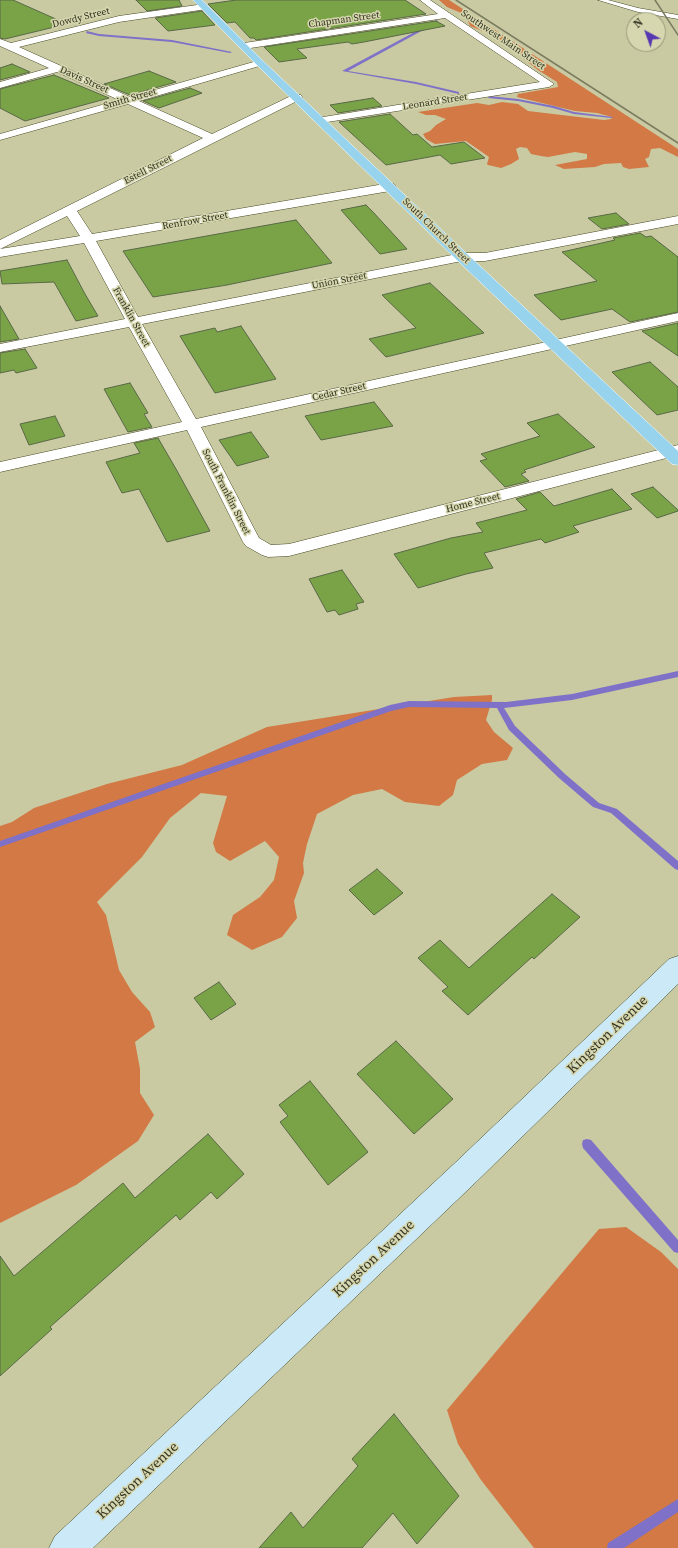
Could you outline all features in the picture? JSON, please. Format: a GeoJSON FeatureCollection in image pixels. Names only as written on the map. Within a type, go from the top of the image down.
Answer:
{"type":"FeatureCollection","features":[{"type":"Feature","properties":{"kind":"main road","name":"South Church Street"},"geometry":{"type":"LineString","coordinates":[[201,3],[260,63],[462,257],[675,454]]}},
{"type":"Feature","properties":{"kind":"street","name":"Southwest Main Street"},"geometry":{"type":"LineString","coordinates":[[424,0],[548,84]]}},
{"type":"Feature","properties":{"kind":"street","name":"Dowdy Street"},"geometry":{"type":"LineString","coordinates":[[10,46],[132,16],[201,3]]}},
{"type":"Feature","properties":{"kind":"street","name":"Chapman Street"},"geometry":{"type":"LineString","coordinates":[[244,46],[447,16]]}},
{"type":"Feature","properties":{"kind":"street","name":"Davis Street"},"geometry":{"type":"LineString","coordinates":[[0,42],[212,138]]}},
{"type":"Feature","properties":{"kind":"street","name":"Smith Street"},"geometry":{"type":"LineString","coordinates":[[0,137],[260,63]]}},
{"type":"Feature","properties":{"kind":"street"},"geometry":{"type":"LineString","coordinates":[[0,85],[59,68]]}},
{"type":"Feature","properties":{"kind":"street","name":"Leonard Street"},"geometry":{"type":"LineString","coordinates":[[321,120],[548,84]]}},
{"type":"Feature","properties":{"kind":"street","name":"Estell Street"},"geometry":{"type":"LineString","coordinates":[[0,245],[69,209],[297,97]]}},
{"type":"Feature","properties":{"kind":"street","name":"Renfrow Street"},"geometry":{"type":"LineString","coordinates":[[0,254],[390,187]]}},
{"type":"Feature","properties":{"kind":"street","name":"Franklin Street"},"geometry":{"type":"LineString","coordinates":[[69,209],[89,239],[133,321],[192,425]]}},
{"type":"Feature","properties":{"kind":"street","name":"Union Street"},"geometry":{"type":"LineString","coordinates":[[0,348],[462,257],[485,257],[678,220]]}},
{"type":"Feature","properties":{"kind":"street","name":"Cedar Street"},"geometry":{"type":"LineString","coordinates":[[0,467],[678,317]]}},
{"type":"Feature","properties":{"kind":"street","name":"South Franklin Street"},"geometry":{"type":"LineString","coordinates":[[192,425],[252,542],[268,551]]}},
{"type":"Feature","properties":{"kind":"street","name":"Home Street"},"geometry":{"type":"LineString","coordinates":[[268,551],[289,550],[675,454]]}},
{"type":"Feature","properties":{"kind":"street","name":"Kingston Avenue"},"geometry":{"type":"LineString","coordinates":[[67,1548],[466,1172],[678,967]]}},
{"type":"Feature","properties":{"kind":"lane"},"geometry":{"type":"LineString","coordinates":[[601,0],[638,10],[678,17]]}},
{"type":"Feature","properties":{"kind":"shaded area"},"geometry":{"type":"Polygon","coordinates":[[[439,0],[449,0],[678,149],[678,157],[660,148],[651,149],[649,157],[645,159],[649,167],[629,169],[623,167],[621,163],[604,164],[595,167],[564,169],[555,165],[587,159],[587,154],[575,152],[548,157],[531,154],[527,148],[520,147],[516,149],[519,159],[501,168],[488,165],[489,157],[466,141],[435,144],[426,139],[423,134],[430,131],[446,119],[435,115],[426,115],[418,112],[477,103],[489,105],[502,102],[518,104],[528,111],[604,120],[611,119],[612,117],[597,113],[575,111],[517,97],[518,94],[558,87],[557,82],[538,70],[523,58],[519,52],[504,45],[490,34],[470,26],[466,15],[447,7],[439,0]]]}},
{"type":"Feature","properties":{"kind":"shaded area"},"geometry":{"type":"Polygon","coordinates":[[[492,695],[486,720],[494,732],[513,748],[507,760],[482,764],[457,780],[453,795],[439,806],[405,802],[382,789],[353,795],[317,814],[307,844],[303,863],[304,873],[294,901],[297,918],[282,937],[252,950],[227,935],[233,915],[260,897],[274,880],[279,857],[265,841],[230,861],[216,852],[213,843],[227,796],[201,793],[170,818],[142,857],[97,902],[106,915],[119,970],[132,992],[150,1012],[155,1027],[135,1042],[140,1069],[140,1093],[154,1115],[138,1141],[76,1185],[0,1223],[0,826],[12,822],[34,808],[107,784],[182,765],[267,727],[454,697],[492,695]]]}},
{"type":"Feature","properties":{"kind":"shaded area"},"geometry":{"type":"Polygon","coordinates":[[[626,1227],[661,1252],[678,1269],[678,1548],[534,1548],[481,1480],[458,1444],[447,1410],[599,1229],[626,1227]]]}},
{"type":"Feature","properties":{"kind":"building"},"geometry":{"type":"Polygon","coordinates":[[[0,0],[13,0],[67,24],[5,39],[0,38],[0,0]]]}},
{"type":"Feature","properties":{"kind":"building"},"geometry":{"type":"Polygon","coordinates":[[[136,0],[179,0],[182,6],[147,11],[136,0]]]}},
{"type":"Feature","properties":{"kind":"building"},"geometry":{"type":"Polygon","coordinates":[[[236,0],[405,0],[426,14],[256,40],[254,38],[250,38],[235,22],[227,23],[208,4],[236,0]]]}},
{"type":"Feature","properties":{"kind":"building"},"geometry":{"type":"Polygon","coordinates":[[[202,11],[215,25],[168,31],[155,18],[202,11]]]}},
{"type":"Feature","properties":{"kind":"building"},"geometry":{"type":"Polygon","coordinates":[[[436,21],[445,26],[352,44],[348,42],[297,49],[307,58],[279,62],[264,47],[436,21]]]}},
{"type":"Feature","properties":{"kind":"building"},"geometry":{"type":"Polygon","coordinates":[[[12,64],[30,72],[0,80],[0,68],[12,64]]]}},
{"type":"Feature","properties":{"kind":"building"},"geometry":{"type":"Polygon","coordinates":[[[149,71],[176,82],[130,95],[104,84],[149,71]]]}},
{"type":"Feature","properties":{"kind":"building"},"geometry":{"type":"Polygon","coordinates":[[[54,75],[109,98],[25,121],[0,108],[0,89],[54,75]]]}},
{"type":"Feature","properties":{"kind":"building"},"geometry":{"type":"Polygon","coordinates":[[[190,88],[202,93],[159,108],[143,101],[190,88]]]}},
{"type":"Feature","properties":{"kind":"building"},"geometry":{"type":"Polygon","coordinates":[[[373,98],[382,106],[338,113],[330,105],[373,98]]]}},
{"type":"Feature","properties":{"kind":"building"},"geometry":{"type":"Polygon","coordinates":[[[390,114],[413,135],[417,134],[432,147],[464,142],[485,158],[451,164],[440,155],[386,165],[339,122],[390,114]]]}},
{"type":"Feature","properties":{"kind":"building"},"geometry":{"type":"Polygon","coordinates":[[[366,205],[407,249],[380,254],[341,210],[366,205]]]}},
{"type":"Feature","properties":{"kind":"building"},"geometry":{"type":"Polygon","coordinates":[[[616,213],[629,224],[602,229],[588,218],[616,213]]]}},
{"type":"Feature","properties":{"kind":"building"},"geometry":{"type":"Polygon","coordinates":[[[296,220],[332,263],[227,285],[153,297],[123,251],[296,220]]]}},
{"type":"Feature","properties":{"kind":"building"},"geometry":{"type":"Polygon","coordinates":[[[640,233],[646,237],[651,236],[678,257],[678,312],[630,322],[612,309],[561,320],[534,295],[597,281],[562,252],[615,240],[613,238],[640,233]]]}},
{"type":"Feature","properties":{"kind":"building"},"geometry":{"type":"Polygon","coordinates":[[[67,260],[98,316],[76,321],[54,282],[2,284],[0,271],[67,260]]]}},
{"type":"Feature","properties":{"kind":"building"},"geometry":{"type":"Polygon","coordinates":[[[430,283],[484,333],[386,357],[369,339],[416,328],[382,295],[430,283]]]}},
{"type":"Feature","properties":{"kind":"building"},"geometry":{"type":"Polygon","coordinates":[[[0,306],[19,339],[0,342],[0,306]]]}},
{"type":"Feature","properties":{"kind":"building"},"geometry":{"type":"Polygon","coordinates":[[[678,323],[678,356],[642,331],[678,323]]]}},
{"type":"Feature","properties":{"kind":"building"},"geometry":{"type":"Polygon","coordinates":[[[241,326],[276,379],[215,393],[180,336],[215,328],[217,332],[241,326]]]}},
{"type":"Feature","properties":{"kind":"building"},"geometry":{"type":"Polygon","coordinates":[[[25,349],[37,368],[16,373],[14,370],[0,373],[0,353],[25,349]]]}},
{"type":"Feature","properties":{"kind":"building"},"geometry":{"type":"Polygon","coordinates":[[[650,362],[678,387],[678,410],[657,415],[612,372],[650,362]]]}},
{"type":"Feature","properties":{"kind":"building"},"geometry":{"type":"Polygon","coordinates":[[[130,383],[148,413],[144,414],[152,427],[128,432],[104,389],[130,383]]]}},
{"type":"Feature","properties":{"kind":"building"},"geometry":{"type":"Polygon","coordinates":[[[374,402],[393,426],[321,440],[305,416],[374,402]]]}},
{"type":"Feature","properties":{"kind":"building"},"geometry":{"type":"Polygon","coordinates":[[[558,414],[595,447],[524,470],[526,472],[521,474],[529,481],[505,487],[480,461],[487,459],[481,454],[540,436],[527,423],[558,414]]]}},
{"type":"Feature","properties":{"kind":"building"},"geometry":{"type":"Polygon","coordinates":[[[55,416],[65,436],[29,445],[20,424],[55,416]]]}},
{"type":"Feature","properties":{"kind":"building"},"geometry":{"type":"Polygon","coordinates":[[[251,432],[269,457],[237,466],[219,440],[251,432]]]}},
{"type":"Feature","properties":{"kind":"building"},"geometry":{"type":"Polygon","coordinates":[[[158,438],[210,531],[167,542],[139,489],[122,493],[106,462],[140,453],[134,443],[158,438]]]}},
{"type":"Feature","properties":{"kind":"building"},"geometry":{"type":"Polygon","coordinates":[[[653,487],[678,511],[657,518],[631,494],[653,487]]]}},
{"type":"Feature","properties":{"kind":"building"},"geometry":{"type":"Polygon","coordinates":[[[612,489],[632,509],[573,526],[579,532],[545,543],[541,539],[484,553],[493,568],[418,588],[394,554],[451,538],[483,532],[476,523],[527,510],[516,499],[540,492],[554,506],[612,489]]]}},
{"type":"Feature","properties":{"kind":"building"},"geometry":{"type":"Polygon","coordinates":[[[342,570],[364,602],[356,604],[358,609],[339,615],[335,610],[327,612],[309,579],[342,570]]]}},
{"type":"Feature","properties":{"kind":"building"},"geometry":{"type":"Polygon","coordinates":[[[377,869],[403,893],[374,915],[349,890],[377,869]]]}},
{"type":"Feature","properties":{"kind":"building"},"geometry":{"type":"Polygon","coordinates":[[[552,894],[580,917],[534,959],[532,957],[468,1015],[442,991],[448,987],[418,958],[440,940],[469,968],[552,894]]]}},
{"type":"Feature","properties":{"kind":"building"},"geometry":{"type":"Polygon","coordinates":[[[219,982],[236,1004],[211,1020],[194,998],[219,982]]]}},
{"type":"Feature","properties":{"kind":"building"},"geometry":{"type":"Polygon","coordinates":[[[396,1041],[453,1099],[414,1134],[357,1074],[396,1041]]]}},
{"type":"Feature","properties":{"kind":"building"},"geometry":{"type":"Polygon","coordinates":[[[310,1081],[368,1152],[328,1185],[280,1122],[288,1116],[279,1105],[310,1081]]]}},
{"type":"Feature","properties":{"kind":"building"},"geometry":{"type":"Polygon","coordinates":[[[208,1134],[244,1174],[217,1199],[211,1192],[180,1220],[176,1215],[50,1327],[52,1329],[0,1376],[0,1256],[14,1276],[123,1183],[135,1198],[208,1134]]]}},
{"type":"Feature","properties":{"kind":"building"},"geometry":{"type":"Polygon","coordinates":[[[394,1414],[459,1496],[417,1544],[393,1513],[362,1548],[259,1548],[291,1512],[303,1528],[358,1466],[352,1459],[394,1414]]]}},
{"type":"Feature","properties":{"kind":"waterway"},"geometry":{"type":"LineString","coordinates":[[437,21],[344,71],[416,83],[458,93]]}},
{"type":"Feature","properties":{"kind":"waterway"},"geometry":{"type":"LineString","coordinates":[[87,32],[99,35],[172,41],[230,52]]}},
{"type":"Feature","properties":{"kind":"waterway"},"geometry":{"type":"LineString","coordinates":[[489,97],[518,100],[554,107],[574,113],[611,117]]}},
{"type":"Feature","properties":{"kind":"waterway"},"geometry":{"type":"LineString","coordinates":[[0,844],[390,708],[409,704],[506,705],[572,697],[678,674]]}},
{"type":"Feature","properties":{"kind":"waterway"},"geometry":{"type":"LineString","coordinates":[[499,705],[512,728],[562,776],[596,805],[614,811],[678,866]]}},
{"type":"Feature","properties":{"kind":"waterway"},"geometry":{"type":"LineString","coordinates":[[587,1144],[678,1248]]}},
{"type":"Feature","properties":{"kind":"waterway"},"geometry":{"type":"LineString","coordinates":[[613,1548],[678,1505]]}},
{"type":"Feature","properties":{"kind":"railway"},"geometry":{"type":"LineString","coordinates":[[456,0],[678,143]]}},
{"type":"Feature","properties":{"kind":"railway"},"geometry":{"type":"LineString","coordinates":[[655,0],[678,35]]}}]}
